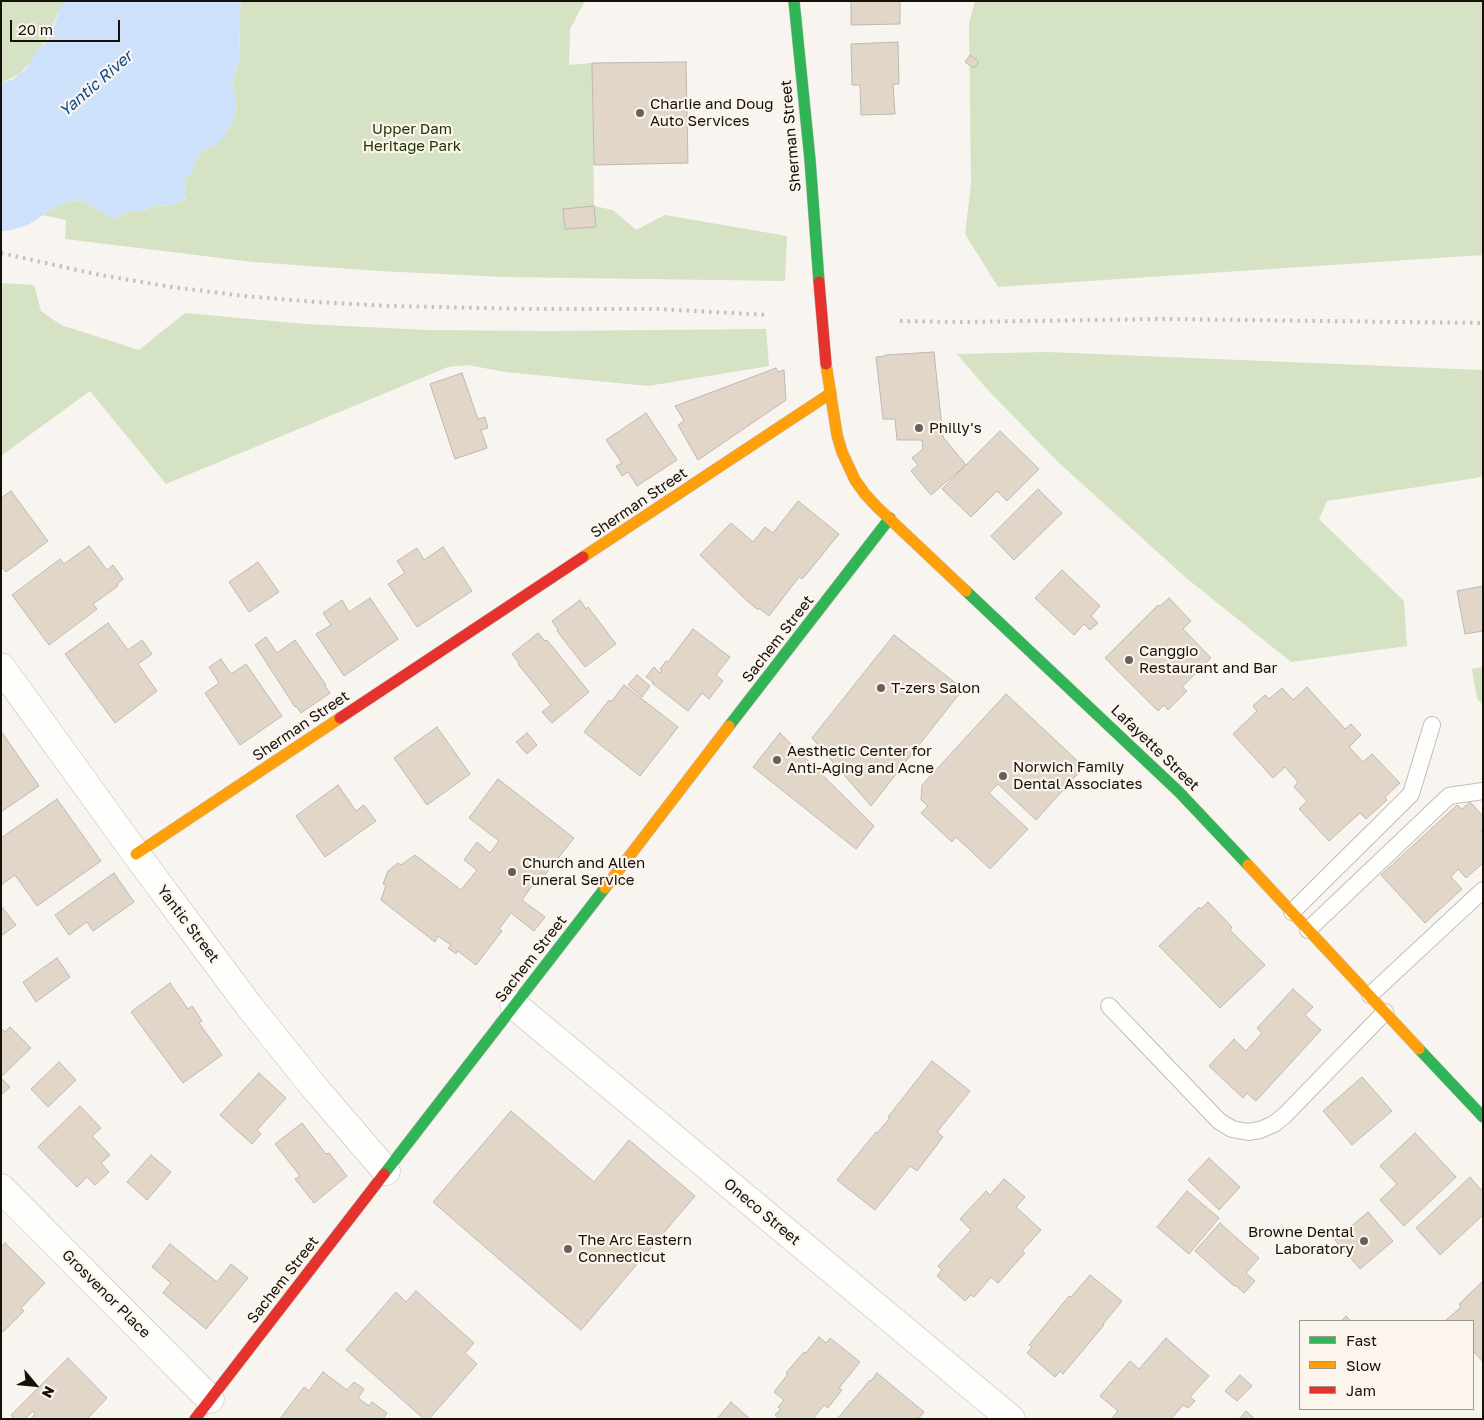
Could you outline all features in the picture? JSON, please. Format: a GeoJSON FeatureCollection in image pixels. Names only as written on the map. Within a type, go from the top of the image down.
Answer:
{"type":"FeatureCollection","features":[{"type":"Feature","properties":{"kind":"street","name":"Sherman Street"},"geometry":{"type":"LineString","coordinates":[[136,854],[831,393],[826,364],[810,160],[794,1]]}},
{"type":"Feature","properties":{"kind":"street","name":"Lafayette Street"},"geometry":{"type":"LineString","coordinates":[[831,393],[837,435],[842,452],[855,480],[865,494],[1179,792],[1483,1117]]}},
{"type":"Feature","properties":{"kind":"street","name":"Sachem Street"},"geometry":{"type":"LineString","coordinates":[[203,1409],[890,518]]}},
{"type":"Feature","properties":{"kind":"street","name":"Yantic Street"},"geometry":{"type":"LineString","coordinates":[[1,667],[249,1006],[314,1087],[386,1171]]}},
{"type":"Feature","properties":{"kind":"street","name":"Oneco Street"},"geometry":{"type":"LineString","coordinates":[[514,1005],[1011,1419]]}},
{"type":"Feature","properties":{"kind":"street","name":"Grosvenor Place"},"geometry":{"type":"LineString","coordinates":[[1,1188],[203,1409]]}},
{"type":"Feature","properties":{"kind":"lane"},"geometry":{"type":"LineString","coordinates":[[1292,912],[1412,794],[1432,725]]}},
{"type":"Feature","properties":{"kind":"lane"},"geometry":{"type":"LineString","coordinates":[[1308,930],[1449,796],[1483,791]]}},
{"type":"Feature","properties":{"kind":"lane"},"geometry":{"type":"LineString","coordinates":[[1370,995],[1483,890]]}},
{"type":"Feature","properties":{"kind":"lane"},"geometry":{"type":"LineString","coordinates":[[1109,1006],[1219,1121],[1232,1129],[1248,1132],[1260,1130],[1274,1124],[1286,1115],[1385,1012]]}},
{"type":"Feature","properties":{"kind":"green space"},"geometry":{"type":"Polygon","coordinates":[[[1,1],[66,1],[59,10],[47,39],[28,65],[19,74],[1,83],[1,1]]]}},
{"type":"Feature","properties":{"kind":"green space","name":"Upper Dam Heritage Park"},"geometry":{"type":"Polygon","coordinates":[[[241,1],[585,1],[570,29],[569,65],[592,63],[594,206],[613,210],[636,230],[665,215],[787,236],[785,281],[505,277],[379,271],[253,262],[65,239],[66,220],[42,215],[55,207],[73,200],[87,203],[113,219],[129,211],[144,210],[158,205],[169,206],[186,199],[186,178],[202,151],[226,133],[230,127],[236,107],[232,83],[240,56],[239,23],[241,1]]]}},
{"type":"Feature","properties":{"kind":"green space"},"geometry":{"type":"Polygon","coordinates":[[[975,1],[1483,1],[1483,255],[998,287],[965,234],[971,184],[969,24],[975,1]]]}},
{"type":"Feature","properties":{"kind":"green space"},"geometry":{"type":"Polygon","coordinates":[[[1,283],[34,285],[41,311],[61,325],[139,350],[185,313],[305,324],[427,330],[766,329],[769,366],[648,386],[505,372],[468,365],[448,367],[166,484],[90,391],[1,456],[1,283]]]}},
{"type":"Feature","properties":{"kind":"green space"},"geometry":{"type":"Polygon","coordinates":[[[1047,352],[1483,370],[1483,476],[1327,501],[1319,519],[1404,601],[1407,646],[1291,662],[1185,577],[1057,461],[986,388],[957,354],[1047,352]]]}},
{"type":"Feature","properties":{"kind":"green space"},"geometry":{"type":"Polygon","coordinates":[[[1483,667],[1483,705],[1477,699],[1472,669],[1483,667]]]}},
{"type":"Feature","properties":{"kind":"water","name":"Yantic River"},"geometry":{"type":"Polygon","coordinates":[[[64,1],[241,1],[239,23],[240,56],[232,83],[236,97],[235,116],[222,139],[212,147],[205,148],[200,154],[192,172],[186,178],[186,197],[184,200],[169,206],[158,205],[140,211],[129,211],[113,219],[87,203],[74,200],[55,207],[28,225],[1,231],[1,83],[13,79],[26,69],[35,52],[45,44],[52,32],[64,1]]]}},
{"type":"Feature","properties":{"kind":"building"},"geometry":{"type":"Polygon","coordinates":[[[851,1],[900,1],[900,24],[851,25],[851,1]]]}},
{"type":"Feature","properties":{"kind":"building"},"geometry":{"type":"Polygon","coordinates":[[[898,42],[899,84],[893,84],[895,114],[861,115],[860,85],[852,85],[851,44],[898,42]]]}},
{"type":"Feature","properties":{"kind":"building"},"geometry":{"type":"Polygon","coordinates":[[[970,55],[979,62],[974,68],[965,62],[970,55]]]}},
{"type":"Feature","properties":{"kind":"building","name":"Charlie and Doug Auto Services"},"geometry":{"type":"Polygon","coordinates":[[[686,62],[688,163],[594,165],[592,63],[686,62]]]}},
{"type":"Feature","properties":{"kind":"building"},"geometry":{"type":"Polygon","coordinates":[[[594,206],[596,227],[565,229],[563,209],[594,206]]]}},
{"type":"Feature","properties":{"kind":"building","name":"Philly's"},"geometry":{"type":"Polygon","coordinates":[[[934,352],[943,437],[966,465],[931,495],[911,471],[918,465],[912,458],[923,449],[922,440],[897,440],[895,419],[883,419],[876,357],[934,352]]]}},
{"type":"Feature","properties":{"kind":"building"},"geometry":{"type":"Polygon","coordinates":[[[776,368],[778,372],[784,370],[786,400],[698,460],[678,425],[684,421],[675,406],[776,368]]]}},
{"type":"Feature","properties":{"kind":"building"},"geometry":{"type":"Polygon","coordinates":[[[462,373],[478,419],[485,417],[488,428],[481,430],[487,448],[455,459],[430,384],[462,373]]]}},
{"type":"Feature","properties":{"kind":"building"},"geometry":{"type":"Polygon","coordinates":[[[646,413],[677,460],[637,486],[628,472],[622,476],[616,466],[622,463],[606,440],[646,413]]]}},
{"type":"Feature","properties":{"kind":"building"},"geometry":{"type":"Polygon","coordinates":[[[1000,431],[1039,469],[1007,501],[997,491],[971,517],[942,489],[1000,431]]]}},
{"type":"Feature","properties":{"kind":"building"},"geometry":{"type":"Polygon","coordinates":[[[1038,489],[1062,513],[1014,560],[991,536],[1038,489]]]}},
{"type":"Feature","properties":{"kind":"building"},"geometry":{"type":"Polygon","coordinates":[[[11,491],[48,541],[6,572],[1,566],[1,498],[11,491]]]}},
{"type":"Feature","properties":{"kind":"building"},"geometry":{"type":"Polygon","coordinates":[[[798,501],[839,534],[805,576],[802,579],[799,577],[769,616],[745,599],[700,555],[731,523],[753,542],[765,527],[773,533],[798,501]]]}},
{"type":"Feature","properties":{"kind":"building"},"geometry":{"type":"Polygon","coordinates":[[[89,546],[107,570],[113,565],[123,579],[117,584],[118,586],[93,604],[97,609],[49,645],[12,595],[60,559],[64,564],[89,546]]]}},
{"type":"Feature","properties":{"kind":"building"},"geometry":{"type":"Polygon","coordinates":[[[443,547],[472,591],[417,627],[388,584],[405,573],[397,561],[417,548],[424,560],[443,547]]]}},
{"type":"Feature","properties":{"kind":"building"},"geometry":{"type":"Polygon","coordinates":[[[258,562],[279,592],[249,612],[229,582],[258,562]]]}},
{"type":"Feature","properties":{"kind":"building"},"geometry":{"type":"Polygon","coordinates":[[[1062,570],[1100,606],[1091,616],[1098,623],[1090,630],[1084,624],[1074,635],[1035,598],[1062,570]]]}},
{"type":"Feature","properties":{"kind":"building"},"geometry":{"type":"Polygon","coordinates":[[[1483,586],[1483,631],[1465,634],[1457,591],[1483,586]]]}},
{"type":"Feature","properties":{"kind":"building"},"geometry":{"type":"Polygon","coordinates":[[[370,598],[398,639],[344,676],[316,634],[331,625],[323,613],[342,600],[349,612],[370,598]]]}},
{"type":"Feature","properties":{"kind":"building"},"geometry":{"type":"Polygon","coordinates":[[[1169,598],[1191,621],[1183,629],[1211,658],[1182,687],[1187,691],[1168,710],[1164,705],[1158,711],[1105,658],[1158,605],[1160,606],[1169,598]]]}},
{"type":"Feature","properties":{"kind":"building"},"geometry":{"type":"Polygon","coordinates":[[[580,600],[586,609],[588,607],[616,644],[585,667],[557,631],[552,621],[580,600]]]}},
{"type":"Feature","properties":{"kind":"building"},"geometry":{"type":"Polygon","coordinates":[[[108,623],[128,650],[142,640],[152,654],[138,664],[157,691],[115,723],[65,654],[108,623]]]}},
{"type":"Feature","properties":{"kind":"building"},"geometry":{"type":"Polygon","coordinates":[[[693,629],[730,657],[716,675],[723,681],[709,699],[702,693],[688,711],[646,677],[654,667],[660,673],[662,670],[660,669],[666,661],[668,662],[693,629]]]}},
{"type":"Feature","properties":{"kind":"building"},"geometry":{"type":"Polygon","coordinates":[[[538,633],[545,641],[547,640],[589,692],[552,723],[542,712],[551,705],[512,654],[538,633]]]}},
{"type":"Feature","properties":{"kind":"building"},"geometry":{"type":"Polygon","coordinates":[[[894,635],[963,689],[871,806],[812,738],[894,635]]]}},
{"type":"Feature","properties":{"kind":"building"},"geometry":{"type":"Polygon","coordinates":[[[266,637],[277,653],[295,640],[330,693],[301,713],[295,707],[255,645],[266,637]]]}},
{"type":"Feature","properties":{"kind":"building"},"geometry":{"type":"Polygon","coordinates":[[[221,659],[231,674],[246,664],[282,716],[240,745],[205,693],[219,683],[209,667],[221,659]]]}},
{"type":"Feature","properties":{"kind":"building"},"geometry":{"type":"Polygon","coordinates":[[[637,675],[650,686],[642,697],[628,685],[637,675]]]}},
{"type":"Feature","properties":{"kind":"building"},"geometry":{"type":"Polygon","coordinates":[[[624,685],[678,727],[640,776],[584,732],[609,700],[611,702],[624,685]]]}},
{"type":"Feature","properties":{"kind":"building"},"geometry":{"type":"Polygon","coordinates":[[[1307,687],[1345,729],[1351,724],[1361,735],[1349,747],[1363,762],[1372,754],[1400,783],[1385,797],[1387,800],[1366,819],[1360,813],[1329,841],[1299,809],[1307,801],[1294,787],[1298,782],[1285,767],[1273,778],[1233,734],[1257,711],[1253,706],[1265,695],[1269,699],[1282,688],[1293,700],[1307,687]]]}},
{"type":"Feature","properties":{"kind":"building","name":"Norwich Family Dental Associates"},"geometry":{"type":"Polygon","coordinates":[[[1006,694],[1084,767],[1036,820],[998,784],[989,793],[1028,829],[990,869],[956,837],[952,842],[921,813],[928,806],[921,800],[922,785],[1006,694]]]}},
{"type":"Feature","properties":{"kind":"building"},"geometry":{"type":"Polygon","coordinates":[[[437,727],[470,774],[427,805],[394,758],[437,727]]]}},
{"type":"Feature","properties":{"kind":"building"},"geometry":{"type":"Polygon","coordinates":[[[1,731],[39,786],[1,812],[1,731]]]}},
{"type":"Feature","properties":{"kind":"building"},"geometry":{"type":"Polygon","coordinates":[[[527,733],[537,745],[527,754],[516,742],[527,733]]]}},
{"type":"Feature","properties":{"kind":"building"},"geometry":{"type":"Polygon","coordinates":[[[780,733],[874,826],[856,849],[753,767],[780,733]]]}},
{"type":"Feature","properties":{"kind":"building","name":"Church and Allen Funeral Service"},"geometry":{"type":"Polygon","coordinates":[[[498,779],[574,838],[545,875],[541,873],[522,900],[545,917],[534,931],[511,913],[499,929],[502,931],[476,965],[458,951],[456,954],[448,948],[451,945],[438,936],[435,942],[381,900],[386,885],[383,884],[388,871],[398,863],[401,865],[415,855],[461,890],[477,870],[464,860],[477,842],[490,853],[499,841],[469,818],[498,779]]]}},
{"type":"Feature","properties":{"kind":"building"},"geometry":{"type":"Polygon","coordinates":[[[338,785],[356,811],[364,805],[376,821],[325,857],[296,816],[338,785]]]}},
{"type":"Feature","properties":{"kind":"building"},"geometry":{"type":"Polygon","coordinates":[[[57,799],[101,861],[37,906],[15,875],[1,885],[1,838],[57,799]]]}},
{"type":"Feature","properties":{"kind":"building"},"geometry":{"type":"Polygon","coordinates":[[[1470,802],[1483,816],[1483,830],[1481,831],[1483,833],[1483,863],[1466,878],[1458,869],[1451,877],[1462,889],[1425,923],[1381,875],[1457,805],[1462,809],[1470,802]]]}},
{"type":"Feature","properties":{"kind":"building"},"geometry":{"type":"Polygon","coordinates":[[[114,873],[134,902],[93,931],[87,922],[69,935],[55,915],[114,873]]]}},
{"type":"Feature","properties":{"kind":"building"},"geometry":{"type":"Polygon","coordinates":[[[1208,902],[1232,927],[1230,930],[1265,965],[1220,1008],[1159,946],[1199,907],[1201,909],[1208,902]]]}},
{"type":"Feature","properties":{"kind":"building"},"geometry":{"type":"Polygon","coordinates":[[[1,906],[16,925],[1,936],[1,906]]]}},
{"type":"Feature","properties":{"kind":"building"},"geometry":{"type":"Polygon","coordinates":[[[57,958],[70,977],[36,1002],[23,982],[57,958]]]}},
{"type":"Feature","properties":{"kind":"building"},"geometry":{"type":"Polygon","coordinates":[[[170,983],[188,1009],[192,1006],[202,1021],[199,1023],[222,1055],[183,1083],[131,1012],[170,983]]]}},
{"type":"Feature","properties":{"kind":"building"},"geometry":{"type":"Polygon","coordinates":[[[1293,989],[1313,1007],[1305,1015],[1321,1030],[1256,1101],[1247,1093],[1243,1098],[1209,1066],[1234,1039],[1246,1051],[1262,1033],[1257,1028],[1293,989]]]}},
{"type":"Feature","properties":{"kind":"building"},"geometry":{"type":"Polygon","coordinates":[[[10,1027],[31,1048],[1,1077],[1,1028],[5,1032],[10,1027]]]}},
{"type":"Feature","properties":{"kind":"building"},"geometry":{"type":"Polygon","coordinates":[[[932,1061],[970,1091],[937,1132],[943,1137],[917,1171],[910,1166],[875,1210],[837,1180],[876,1132],[890,1118],[888,1117],[932,1061]]]}},
{"type":"Feature","properties":{"kind":"building"},"geometry":{"type":"Polygon","coordinates":[[[59,1062],[76,1080],[48,1107],[31,1089],[59,1062]]]}},
{"type":"Feature","properties":{"kind":"building"},"geometry":{"type":"Polygon","coordinates":[[[259,1073],[286,1098],[257,1130],[261,1134],[252,1144],[220,1115],[259,1073]]]}},
{"type":"Feature","properties":{"kind":"building"},"geometry":{"type":"Polygon","coordinates":[[[1362,1077],[1392,1111],[1352,1145],[1323,1111],[1362,1077]]]}},
{"type":"Feature","properties":{"kind":"building"},"geometry":{"type":"Polygon","coordinates":[[[1,1078],[10,1087],[1,1095],[1,1078]]]}},
{"type":"Feature","properties":{"kind":"building"},"geometry":{"type":"Polygon","coordinates":[[[80,1106],[101,1128],[92,1136],[110,1155],[101,1163],[109,1172],[95,1185],[87,1177],[77,1187],[38,1147],[80,1106]]]}},
{"type":"Feature","properties":{"kind":"building","name":"The Arc Eastern Connecticut"},"geometry":{"type":"Polygon","coordinates":[[[511,1111],[594,1182],[629,1140],[695,1196],[581,1330],[433,1202],[511,1111]]]}},
{"type":"Feature","properties":{"kind":"building"},"geometry":{"type":"Polygon","coordinates":[[[302,1123],[326,1154],[329,1153],[347,1176],[314,1203],[295,1179],[300,1176],[275,1144],[302,1123]]]}},
{"type":"Feature","properties":{"kind":"building"},"geometry":{"type":"Polygon","coordinates":[[[1415,1133],[1456,1177],[1404,1226],[1380,1200],[1397,1184],[1380,1166],[1415,1133]]]}},
{"type":"Feature","properties":{"kind":"building"},"geometry":{"type":"Polygon","coordinates":[[[151,1155],[171,1172],[147,1200],[127,1182],[151,1155]]]}},
{"type":"Feature","properties":{"kind":"building"},"geometry":{"type":"Polygon","coordinates":[[[1209,1158],[1240,1187],[1219,1210],[1188,1180],[1209,1158]]]}},
{"type":"Feature","properties":{"kind":"building"},"geometry":{"type":"Polygon","coordinates":[[[1470,1177],[1483,1192],[1483,1215],[1440,1255],[1416,1228],[1470,1177]]]}},
{"type":"Feature","properties":{"kind":"building"},"geometry":{"type":"Polygon","coordinates":[[[1004,1179],[1025,1197],[1016,1207],[1041,1230],[1022,1251],[1025,1253],[998,1283],[991,1277],[974,1297],[971,1295],[965,1301],[937,1276],[942,1270],[938,1266],[971,1230],[960,1219],[986,1191],[990,1195],[1004,1179]]]}},
{"type":"Feature","properties":{"kind":"building"},"geometry":{"type":"Polygon","coordinates":[[[1187,1191],[1219,1218],[1189,1254],[1157,1227],[1187,1191]]]}},
{"type":"Feature","properties":{"kind":"building","name":"Browne Dental Laboratory"},"geometry":{"type":"Polygon","coordinates":[[[1368,1212],[1393,1241],[1360,1269],[1335,1240],[1368,1212]]]}},
{"type":"Feature","properties":{"kind":"building"},"geometry":{"type":"Polygon","coordinates":[[[1220,1223],[1259,1258],[1246,1273],[1255,1281],[1244,1293],[1195,1251],[1220,1223]]]}},
{"type":"Feature","properties":{"kind":"building"},"geometry":{"type":"Polygon","coordinates":[[[5,1243],[45,1283],[21,1308],[24,1311],[3,1332],[1,1331],[1,1247],[5,1243]]]}},
{"type":"Feature","properties":{"kind":"building"},"geometry":{"type":"Polygon","coordinates":[[[170,1244],[217,1282],[231,1264],[248,1278],[206,1329],[163,1293],[171,1283],[152,1267],[170,1244]]]}},
{"type":"Feature","properties":{"kind":"building"},"geometry":{"type":"Polygon","coordinates":[[[1090,1275],[1122,1301],[1063,1374],[1060,1371],[1055,1377],[1027,1353],[1032,1347],[1029,1345],[1069,1296],[1071,1297],[1090,1275]]]}},
{"type":"Feature","properties":{"kind":"building"},"geometry":{"type":"Polygon","coordinates":[[[1483,1281],[1483,1362],[1474,1352],[1474,1320],[1446,1320],[1461,1307],[1459,1304],[1483,1281]]]}},
{"type":"Feature","properties":{"kind":"building"},"geometry":{"type":"Polygon","coordinates":[[[416,1291],[474,1343],[465,1353],[477,1364],[429,1419],[424,1419],[346,1350],[396,1292],[406,1302],[416,1291]]]}},
{"type":"Feature","properties":{"kind":"building"},"geometry":{"type":"Polygon","coordinates":[[[1346,1316],[1350,1320],[1342,1320],[1346,1316]]]}},
{"type":"Feature","properties":{"kind":"building"},"geometry":{"type":"Polygon","coordinates":[[[819,1337],[826,1343],[830,1338],[860,1362],[839,1388],[842,1390],[828,1408],[824,1405],[813,1419],[780,1419],[775,1415],[781,1409],[778,1407],[784,1400],[774,1392],[788,1374],[786,1373],[819,1337]]]}},
{"type":"Feature","properties":{"kind":"building"},"geometry":{"type":"Polygon","coordinates":[[[1166,1338],[1209,1376],[1190,1397],[1195,1401],[1188,1408],[1183,1405],[1171,1419],[1113,1419],[1118,1411],[1100,1396],[1130,1361],[1139,1369],[1166,1338]]]}},
{"type":"Feature","properties":{"kind":"building"},"geometry":{"type":"Polygon","coordinates":[[[68,1358],[107,1398],[87,1419],[30,1419],[35,1414],[33,1411],[25,1419],[14,1419],[11,1415],[68,1358]]]}},
{"type":"Feature","properties":{"kind":"building"},"geometry":{"type":"Polygon","coordinates":[[[323,1372],[347,1390],[354,1382],[364,1389],[358,1398],[369,1406],[372,1402],[387,1413],[383,1419],[280,1419],[304,1387],[309,1391],[323,1372]]]}},
{"type":"Feature","properties":{"kind":"building"},"geometry":{"type":"Polygon","coordinates":[[[877,1373],[924,1412],[918,1419],[837,1419],[877,1373]]]}},
{"type":"Feature","properties":{"kind":"building"},"geometry":{"type":"Polygon","coordinates":[[[1240,1375],[1252,1386],[1237,1401],[1225,1391],[1240,1375]]]}},
{"type":"Feature","properties":{"kind":"building"},"geometry":{"type":"Polygon","coordinates":[[[731,1402],[750,1419],[717,1419],[731,1402]]]}},
{"type":"Feature","properties":{"kind":"building"},"geometry":{"type":"Polygon","coordinates":[[[1246,1411],[1255,1419],[1239,1419],[1246,1411]]]}},
{"type":"Feature","properties":{"kind":"railway"},"geometry":{"type":"LineString","coordinates":[[1,253],[100,275],[172,287],[316,302],[390,306],[530,309],[658,309],[769,315]]}},
{"type":"Feature","properties":{"kind":"railway"},"geometry":{"type":"LineString","coordinates":[[900,321],[1163,319],[1483,323]]}},
{"type":"Feature","properties":{"kind":"traffic: fast"},"geometry":{"type":"LineString","coordinates":[[794,1],[810,160],[819,282]]}},
{"type":"Feature","properties":{"kind":"traffic: fast"},"geometry":{"type":"LineString","coordinates":[[729,726],[890,518]]}},
{"type":"Feature","properties":{"kind":"traffic: fast"},"geometry":{"type":"LineString","coordinates":[[966,591],[1179,792],[1248,865]]}},
{"type":"Feature","properties":{"kind":"traffic: fast"},"geometry":{"type":"LineString","coordinates":[[384,1174],[605,888]]}},
{"type":"Feature","properties":{"kind":"traffic: fast"},"geometry":{"type":"LineString","coordinates":[[1419,1049],[1483,1117]]}},
{"type":"Feature","properties":{"kind":"traffic: slow"},"geometry":{"type":"LineString","coordinates":[[826,364],[837,435],[842,452],[855,480],[877,507],[966,591]]}},
{"type":"Feature","properties":{"kind":"traffic: slow"},"geometry":{"type":"LineString","coordinates":[[583,557],[831,393]]}},
{"type":"Feature","properties":{"kind":"traffic: slow"},"geometry":{"type":"LineString","coordinates":[[136,854],[340,718]]}},
{"type":"Feature","properties":{"kind":"traffic: slow"},"geometry":{"type":"LineString","coordinates":[[605,888],[729,726]]}},
{"type":"Feature","properties":{"kind":"traffic: slow"},"geometry":{"type":"LineString","coordinates":[[1248,865],[1419,1049]]}},
{"type":"Feature","properties":{"kind":"traffic: jam"},"geometry":{"type":"LineString","coordinates":[[819,282],[826,364]]}},
{"type":"Feature","properties":{"kind":"traffic: jam"},"geometry":{"type":"LineString","coordinates":[[340,718],[583,557]]}},
{"type":"Feature","properties":{"kind":"traffic: jam"},"geometry":{"type":"LineString","coordinates":[[195,1419],[384,1174]]}},
{"type":"Feature","properties":{"kind":"place","name":"Charlie and Doug Auto Services"},"geometry":{"type":"Point","coordinates":[640,113]}},
{"type":"Feature","properties":{"kind":"place","name":"Philly's"},"geometry":{"type":"Point","coordinates":[919,428]}},
{"type":"Feature","properties":{"kind":"place","name":"Canggio Restaurant and Bar"},"geometry":{"type":"Point","coordinates":[1129,660]}},
{"type":"Feature","properties":{"kind":"place","name":"T-zers Salon"},"geometry":{"type":"Point","coordinates":[881,688]}},
{"type":"Feature","properties":{"kind":"place","name":"Aesthetic Center for Anti-Aging and Acne"},"geometry":{"type":"Point","coordinates":[777,760]}},
{"type":"Feature","properties":{"kind":"place","name":"Norwich Family Dental Associates"},"geometry":{"type":"Point","coordinates":[1003,776]}},
{"type":"Feature","properties":{"kind":"place","name":"Church and Allen Funeral Service"},"geometry":{"type":"Point","coordinates":[512,872]}},
{"type":"Feature","properties":{"kind":"place","name":"Browne Dental Laboratory"},"geometry":{"type":"Point","coordinates":[1364,1241]}},
{"type":"Feature","properties":{"kind":"place","name":"The Arc Eastern Connecticut"},"geometry":{"type":"Point","coordinates":[568,1249]}}]}
